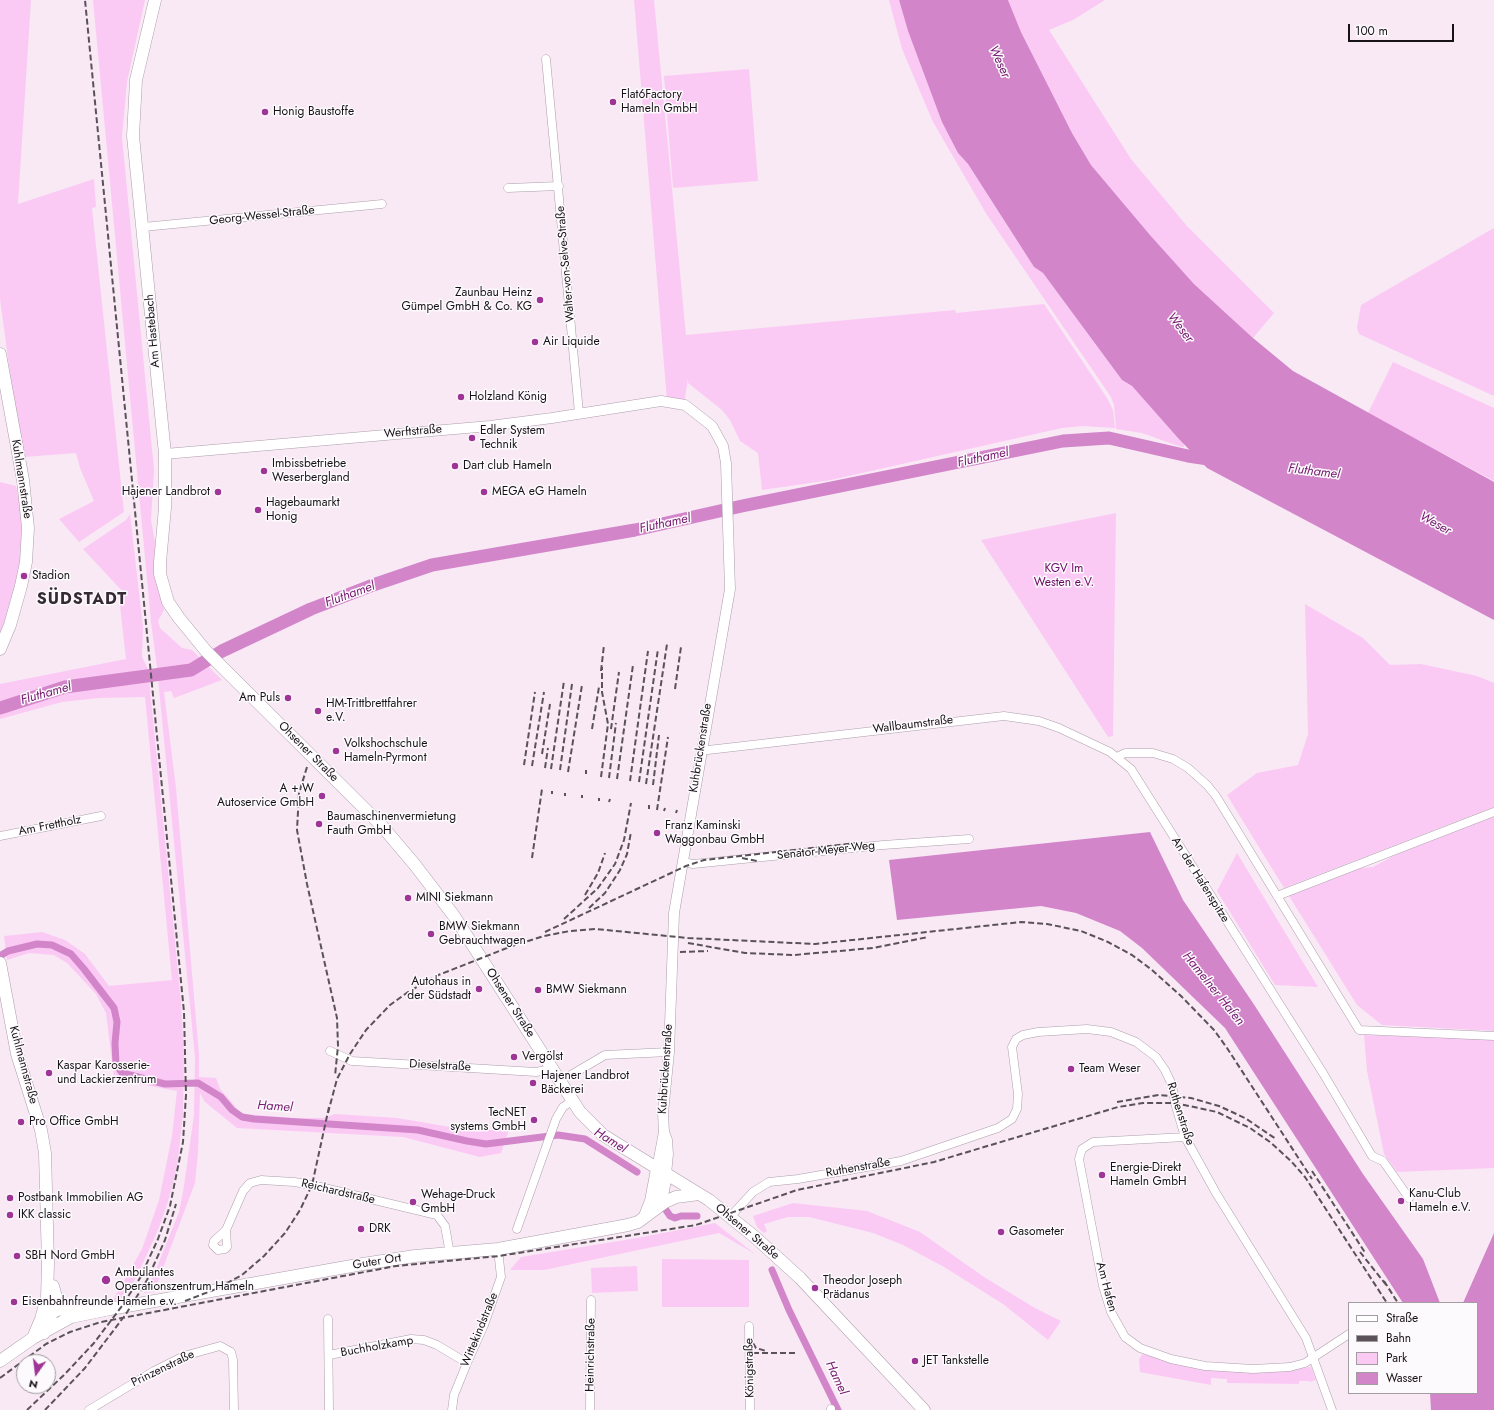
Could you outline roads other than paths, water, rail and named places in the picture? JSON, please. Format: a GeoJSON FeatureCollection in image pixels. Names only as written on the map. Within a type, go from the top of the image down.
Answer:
{"type":"FeatureCollection","features":[{"type":"Feature","properties":{"kind":"main road","name":"Am Hastebach"},"geometry":{"type":"LineString","coordinates":[[154,0],[136,80],[133,136],[165,454],[166,501],[160,545],[160,574],[164,591],[172,609],[206,651]]}},
{"type":"Feature","properties":{"kind":"main road","name":"Kuhlmannstraße"},"geometry":{"type":"LineString","coordinates":[[0,354],[23,480],[28,528],[26,562],[21,586],[10,625],[0,649]]}},
{"type":"Feature","properties":{"kind":"main road","name":"Ohsener Straße"},"geometry":{"type":"LineString","coordinates":[[206,651],[376,820],[415,865],[454,916],[580,1112],[603,1135],[699,1194],[730,1217],[797,1276],[917,1408]]}},
{"type":"Feature","properties":{"kind":"main road","name":"Kuhlmannstraße"},"geometry":{"type":"LineString","coordinates":[[0,963],[17,1054],[43,1141],[46,1166],[48,1263],[52,1298],[42,1319],[38,1335]]}},
{"type":"Feature","properties":{"kind":"main road"},"geometry":{"type":"LineString","coordinates":[[657,1208],[663,1191],[661,1171]]}},
{"type":"Feature","properties":{"kind":"main road"},"geometry":{"type":"LineString","coordinates":[[644,1217],[661,1171]]}},
{"type":"Feature","properties":{"kind":"main road","name":"Guter Ort"},"geometry":{"type":"LineString","coordinates":[[69,1313],[110,1309],[389,1260],[498,1249],[628,1225],[638,1222],[657,1208],[676,1197],[699,1194]]}},
{"type":"Feature","properties":{"kind":"main road"},"geometry":{"type":"LineString","coordinates":[[52,1298],[53,1313]]}},
{"type":"Feature","properties":{"kind":"main road"},"geometry":{"type":"LineString","coordinates":[[52,1298],[69,1313]]}},
{"type":"Feature","properties":{"kind":"main road","name":"Kuhlmannstraße"},"geometry":{"type":"LineString","coordinates":[[0,1361],[38,1335],[53,1313]]}},
{"type":"Feature","properties":{"kind":"main road"},"geometry":{"type":"LineString","coordinates":[[53,1313],[61,1317],[69,1313]]}},
{"type":"Feature","properties":{"kind":"main road"},"geometry":{"type":"LineString","coordinates":[[42,1319],[53,1313]]}},
{"type":"Feature","properties":{"kind":"main road"},"geometry":{"type":"LineString","coordinates":[[38,1335],[69,1313]]}},
{"type":"Feature","properties":{"kind":"street","name":"Walter-von-Selve-Straße"},"geometry":{"type":"LineString","coordinates":[[546,59],[580,413]]}},
{"type":"Feature","properties":{"kind":"street"},"geometry":{"type":"LineString","coordinates":[[508,188],[559,186]]}},
{"type":"Feature","properties":{"kind":"street","name":"Georg-Wessel-Straße"},"geometry":{"type":"LineString","coordinates":[[143,227],[382,204]]}},
{"type":"Feature","properties":{"kind":"street","name":"Werftstraße"},"geometry":{"type":"LineString","coordinates":[[165,454],[490,426],[661,401]]}},
{"type":"Feature","properties":{"kind":"street","name":"Kuhbrückenstraße"},"geometry":{"type":"LineString","coordinates":[[661,401],[685,405],[712,426],[723,446],[726,462],[730,589],[674,913],[669,1052],[664,1098],[664,1132],[667,1140],[668,1154],[661,1171]]}},
{"type":"Feature","properties":{"kind":"street","name":"Wallbaumstraße"},"geometry":{"type":"LineString","coordinates":[[702,749],[708,750],[1004,716],[1039,721],[1059,728],[1110,752],[1117,757]]}},
{"type":"Feature","properties":{"kind":"street"},"geometry":{"type":"LineString","coordinates":[[1117,757],[1125,752],[1153,753],[1173,759],[1188,768],[1216,796],[1359,1030],[1494,1036]]}},
{"type":"Feature","properties":{"kind":"street","name":"An der Hafenspitze"},"geometry":{"type":"LineString","coordinates":[[1117,757],[1135,776],[1323,1073],[1372,1156],[1383,1161],[1409,1198]]}},
{"type":"Feature","properties":{"kind":"street"},"geometry":{"type":"LineString","coordinates":[[1277,896],[1494,812]]}},
{"type":"Feature","properties":{"kind":"street","name":"Am Frettholz"},"geometry":{"type":"LineString","coordinates":[[0,836],[101,816]]}},
{"type":"Feature","properties":{"kind":"street","name":"Senator-Meyer-Weg"},"geometry":{"type":"LineString","coordinates":[[683,862],[693,864],[883,845],[969,839]]}},
{"type":"Feature","properties":{"kind":"street","name":"Ruthenstraße"},"geometry":{"type":"LineString","coordinates":[[730,1217],[754,1192],[769,1182],[798,1179],[900,1161],[1004,1125],[1012,1118],[1017,1109],[1018,1094],[1012,1047],[1016,1039],[1024,1035],[1087,1029],[1111,1032],[1136,1042],[1156,1057],[1165,1070],[1172,1085],[1175,1103],[1185,1137],[1219,1199],[1306,1338],[1332,1410]]}},
{"type":"Feature","properties":{"kind":"street","name":"Dieselstraße"},"geometry":{"type":"LineString","coordinates":[[330,1051],[352,1061],[536,1072],[551,1069]]}},
{"type":"Feature","properties":{"kind":"street"},"geometry":{"type":"LineString","coordinates":[[571,1075],[605,1055],[669,1052]]}},
{"type":"Feature","properties":{"kind":"street"},"geometry":{"type":"LineString","coordinates":[[517,1229],[552,1127],[563,1107],[572,1101]]}},
{"type":"Feature","properties":{"kind":"street","name":"Am Hafen"},"geometry":{"type":"LineString","coordinates":[[1185,1137],[1093,1142],[1082,1149],[1079,1159],[1103,1286],[1111,1312],[1124,1337],[1140,1348],[1171,1359],[1205,1366],[1252,1369],[1290,1367],[1314,1358],[1348,1335]]}},
{"type":"Feature","properties":{"kind":"street","name":"Reichardstraße"},"geometry":{"type":"LineString","coordinates":[[226,1230],[243,1191],[250,1183],[261,1180],[294,1182],[437,1215],[445,1226],[450,1254]]}},
{"type":"Feature","properties":{"kind":"street","name":"Wittekindstraße"},"geometry":{"type":"LineString","coordinates":[[452,1410],[454,1395],[484,1325],[502,1272],[498,1249]]}},
{"type":"Feature","properties":{"kind":"street","name":"Heinrichstraße"},"geometry":{"type":"LineString","coordinates":[[590,1410],[591,1300]]}},
{"type":"Feature","properties":{"kind":"street"},"geometry":{"type":"LineString","coordinates":[[328,1319],[329,1410]]}},
{"type":"Feature","properties":{"kind":"street","name":"Königstraße"},"geometry":{"type":"LineString","coordinates":[[750,1326],[750,1410]]}},
{"type":"Feature","properties":{"kind":"street","name":"Buchholzkamp"},"geometry":{"type":"LineString","coordinates":[[329,1355],[411,1339],[424,1340],[437,1345],[467,1363]]}},
{"type":"Feature","properties":{"kind":"street","name":"Prinzenstraße"},"geometry":{"type":"LineString","coordinates":[[89,1410],[184,1356],[220,1346],[231,1352],[234,1360],[234,1410]]}},
{"type":"Feature","properties":{"kind":"water","name":"Weser"},"geometry":{"type":"Polygon","coordinates":[[[899,0],[1008,0],[1021,32],[1072,133],[1091,165],[1150,235],[1194,284],[1253,338],[1293,371],[1494,482],[1494,620],[1207,468],[1132,386],[1122,380],[1043,273],[1034,267],[968,164],[958,153],[942,122],[908,31],[899,0]]]}},
{"type":"Feature","properties":{"kind":"water","name":"Hamelner Hafen"},"geometry":{"type":"Polygon","coordinates":[[[1150,832],[1183,900],[1253,1003],[1363,1174],[1423,1259],[1440,1302],[1402,1302],[1225,1028],[1142,948],[1120,931],[1076,913],[1041,906],[897,920],[889,860],[1150,832]]]}},
{"type":"Feature","properties":{"kind":"water"},"geometry":{"type":"Polygon","coordinates":[[[1494,1233],[1494,1410],[1431,1410],[1430,1394],[1478,1394],[1478,1302],[1463,1302],[1494,1233]]]}},
{"type":"Feature","properties":{"kind":"waterway","name":"Fluthamel"},"geometry":{"type":"LineString","coordinates":[[0,708],[65,687],[191,670],[222,651],[311,609],[373,585],[432,565],[635,530],[742,506],[1063,441],[1109,438],[1188,456],[1215,460]]}},
{"type":"Feature","properties":{"kind":"waterway","name":"Hamel"},"geometry":{"type":"LineString","coordinates":[[0,956],[8,951],[37,944],[52,945],[71,954],[114,1008],[117,1022],[115,1043],[116,1064],[122,1073],[165,1084],[198,1083],[221,1097],[232,1110],[242,1117],[418,1130],[486,1144],[558,1135],[585,1139],[637,1172]]}},
{"type":"Feature","properties":{"kind":"waterway","name":"Hamel"},"geometry":{"type":"LineString","coordinates":[[666,1210],[670,1216],[675,1218],[681,1216],[697,1216]]}},
{"type":"Feature","properties":{"kind":"waterway","name":"Hamel"},"geometry":{"type":"LineString","coordinates":[[772,1270],[789,1310],[838,1410]]}},
{"type":"Feature","properties":{"kind":"railway"},"geometry":{"type":"LineString","coordinates":[[27,1410],[64,1375],[94,1343],[122,1306],[140,1278],[158,1239],[170,1206],[183,1142],[186,1095],[184,1012],[85,0]]}},
{"type":"Feature","properties":{"kind":"railway"},"geometry":{"type":"LineString","coordinates":[[646,784],[667,644]]}},
{"type":"Feature","properties":{"kind":"railway"},"geometry":{"type":"LineString","coordinates":[[601,671],[604,645]]}},
{"type":"Feature","properties":{"kind":"railway"},"geometry":{"type":"LineString","coordinates":[[675,689],[681,647]]}},
{"type":"Feature","properties":{"kind":"railway"},"geometry":{"type":"LineString","coordinates":[[639,782],[658,649]]}},
{"type":"Feature","properties":{"kind":"railway"},"geometry":{"type":"LineString","coordinates":[[630,781],[648,651]]}},
{"type":"Feature","properties":{"kind":"railway"},"geometry":{"type":"LineString","coordinates":[[617,779],[633,665]]}},
{"type":"Feature","properties":{"kind":"railway"},"geometry":{"type":"LineString","coordinates":[[601,777],[608,724],[602,692],[602,667]]}},
{"type":"Feature","properties":{"kind":"railway"},"geometry":{"type":"LineString","coordinates":[[611,729],[619,672]]}},
{"type":"Feature","properties":{"kind":"railway"},"geometry":{"type":"LineString","coordinates":[[551,769],[564,681]]}},
{"type":"Feature","properties":{"kind":"railway"},"geometry":{"type":"LineString","coordinates":[[560,770],[572,684]]}},
{"type":"Feature","properties":{"kind":"railway"},"geometry":{"type":"LineString","coordinates":[[568,772],[582,685]]}},
{"type":"Feature","properties":{"kind":"railway"},"geometry":{"type":"LineString","coordinates":[[592,729],[599,687]]}},
{"type":"Feature","properties":{"kind":"railway"},"geometry":{"type":"LineString","coordinates":[[524,765],[535,692]]}},
{"type":"Feature","properties":{"kind":"railway"},"geometry":{"type":"LineString","coordinates":[[532,766],[544,692]]}},
{"type":"Feature","properties":{"kind":"railway"},"geometry":{"type":"LineString","coordinates":[[542,754],[550,704]]}},
{"type":"Feature","properties":{"kind":"railway"},"geometry":{"type":"LineString","coordinates":[[609,778],[616,723]]}},
{"type":"Feature","properties":{"kind":"railway"},"geometry":{"type":"LineString","coordinates":[[653,785],[659,735]]}},
{"type":"Feature","properties":{"kind":"railway"},"geometry":{"type":"LineString","coordinates":[[657,810],[668,737]]}},
{"type":"Feature","properties":{"kind":"railway"},"geometry":{"type":"LineString","coordinates":[[545,768],[548,748]]}},
{"type":"Feature","properties":{"kind":"railway"},"geometry":{"type":"LineString","coordinates":[[307,767],[299,793],[297,830],[307,884],[337,1018],[338,1046],[335,1076]]}},
{"type":"Feature","properties":{"kind":"railway"},"geometry":{"type":"LineString","coordinates":[[532,858],[542,789]]}},
{"type":"Feature","properties":{"kind":"railway"},"geometry":{"type":"LineString","coordinates":[[564,919],[598,888],[615,864],[624,840],[631,803]]}},
{"type":"Feature","properties":{"kind":"railway"},"geometry":{"type":"LineString","coordinates":[[589,908],[605,893],[620,870],[627,854],[631,832]]}},
{"type":"Feature","properties":{"kind":"railway"},"geometry":{"type":"LineString","coordinates":[[545,932],[686,866],[704,860],[856,843]]}},
{"type":"Feature","properties":{"kind":"railway"},"geometry":{"type":"LineString","coordinates":[[585,895],[598,873],[605,853]]}},
{"type":"Feature","properties":{"kind":"railway"},"geometry":{"type":"LineString","coordinates":[[742,858],[757,861]]}},
{"type":"Feature","properties":{"kind":"railway"},"geometry":{"type":"LineString","coordinates":[[328,1113],[337,1079],[350,1054],[366,1030],[390,1005],[408,992],[436,976],[512,946],[544,936],[570,931],[596,929],[688,938],[815,944],[1021,922],[1047,924],[1081,931],[1108,942],[1132,955],[1152,970],[1181,996],[1214,1030],[1312,1179]]}},
{"type":"Feature","properties":{"kind":"railway"},"geometry":{"type":"LineString","coordinates":[[688,943],[745,953],[794,955],[873,948],[928,937]]}},
{"type":"Feature","properties":{"kind":"railway"},"geometry":{"type":"LineString","coordinates":[[680,952],[708,951]]}},
{"type":"Feature","properties":{"kind":"railway"},"geometry":{"type":"LineString","coordinates":[[1117,1102],[1159,1095],[1191,1098],[1219,1106],[1245,1118],[1276,1139]]}},
{"type":"Feature","properties":{"kind":"railway"},"geometry":{"type":"LineString","coordinates":[[0,1378],[46,1344],[70,1332],[101,1322],[396,1266],[499,1256],[696,1225],[797,1190],[934,1162],[1118,1107],[1143,1103],[1175,1103],[1217,1112],[1250,1128],[1270,1142],[1291,1161],[1305,1177],[1386,1302]]}},
{"type":"Feature","properties":{"kind":"railway"},"geometry":{"type":"LineString","coordinates":[[185,1301],[216,1289],[242,1275],[264,1256],[285,1233],[300,1210],[312,1185],[329,1107]]}},
{"type":"Feature","properties":{"kind":"railway"},"geometry":{"type":"LineString","coordinates":[[1312,1171],[1366,1254]]}},
{"type":"Feature","properties":{"kind":"railway"},"geometry":{"type":"LineString","coordinates":[[45,1410],[85,1368],[126,1314],[147,1280],[165,1240],[176,1204]]}},
{"type":"Feature","properties":{"kind":"railway"},"geometry":{"type":"LineString","coordinates":[[1360,1252],[1387,1286]]}},
{"type":"Feature","properties":{"kind":"railway"},"geometry":{"type":"LineString","coordinates":[[1384,1281],[1397,1302]]}},
{"type":"Feature","properties":{"kind":"railway"},"geometry":{"type":"LineString","coordinates":[[753,1343],[756,1348],[766,1351]]}},
{"type":"Feature","properties":{"kind":"railway"},"geometry":{"type":"LineString","coordinates":[[753,1353],[798,1353]]}},
{"type":"Feature","properties":{"kind":"place","name":"Flat6Factory Hameln GmbH"},"geometry":{"type":"Point","coordinates":[613,102]}},
{"type":"Feature","properties":{"kind":"place","name":"Honig Baustoffe"},"geometry":{"type":"Point","coordinates":[265,112]}},
{"type":"Feature","properties":{"kind":"place","name":"Zaunbau Heinz Gümpel GmbH & Co. KG"},"geometry":{"type":"Point","coordinates":[540,300]}},
{"type":"Feature","properties":{"kind":"place","name":"Air Liquide"},"geometry":{"type":"Point","coordinates":[535,342]}},
{"type":"Feature","properties":{"kind":"place","name":"Holzland König"},"geometry":{"type":"Point","coordinates":[461,397]}},
{"type":"Feature","properties":{"kind":"place","name":"Edler System Technik"},"geometry":{"type":"Point","coordinates":[472,438]}},
{"type":"Feature","properties":{"kind":"place","name":"Dart club Hameln"},"geometry":{"type":"Point","coordinates":[455,466]}},
{"type":"Feature","properties":{"kind":"place","name":"Imbissbetriebe Weserbergland"},"geometry":{"type":"Point","coordinates":[264,471]}},
{"type":"Feature","properties":{"kind":"place","name":"Hajener Landbrot"},"geometry":{"type":"Point","coordinates":[218,492]}},
{"type":"Feature","properties":{"kind":"place","name":"MEGA eG Hameln"},"geometry":{"type":"Point","coordinates":[484,492]}},
{"type":"Feature","properties":{"kind":"place","name":"Hagebaumarkt Honig"},"geometry":{"type":"Point","coordinates":[258,510]}},
{"type":"Feature","properties":{"kind":"place","name":"Stadion"},"geometry":{"type":"Point","coordinates":[24,576]}},
{"type":"Feature","properties":{"kind":"place","name":"Am Puls"},"geometry":{"type":"Point","coordinates":[288,698]}},
{"type":"Feature","properties":{"kind":"place","name":"HM-Trittbrettfahrer e.V."},"geometry":{"type":"Point","coordinates":[318,711]}},
{"type":"Feature","properties":{"kind":"place","name":"Volkshochschule Hameln-Pyrmont"},"geometry":{"type":"Point","coordinates":[336,751]}},
{"type":"Feature","properties":{"kind":"place","name":"A + W Autoservice GmbH"},"geometry":{"type":"Point","coordinates":[322,796]}},
{"type":"Feature","properties":{"kind":"place","name":"Baumaschinenvermietung Fauth GmbH"},"geometry":{"type":"Point","coordinates":[319,824]}},
{"type":"Feature","properties":{"kind":"place","name":"Franz Kaminski Waggonbau GmbH"},"geometry":{"type":"Point","coordinates":[657,833]}},
{"type":"Feature","properties":{"kind":"place","name":"MINI Siekmann"},"geometry":{"type":"Point","coordinates":[408,898]}},
{"type":"Feature","properties":{"kind":"place","name":"BMW Siekmann Gebrauchtwagen"},"geometry":{"type":"Point","coordinates":[431,934]}},
{"type":"Feature","properties":{"kind":"place","name":"Autohaus in der Südstadt"},"geometry":{"type":"Point","coordinates":[479,989]}},
{"type":"Feature","properties":{"kind":"place","name":"BMW Siekmann"},"geometry":{"type":"Point","coordinates":[538,990]}},
{"type":"Feature","properties":{"kind":"place","name":"Vergölst"},"geometry":{"type":"Point","coordinates":[514,1057]}},
{"type":"Feature","properties":{"kind":"place","name":"Team Weser"},"geometry":{"type":"Point","coordinates":[1071,1069]}},
{"type":"Feature","properties":{"kind":"place","name":"Kaspar Karosserie- und Lackierzentrum"},"geometry":{"type":"Point","coordinates":[49,1073]}},
{"type":"Feature","properties":{"kind":"place","name":"Hajener Landbrot Bäckerei"},"geometry":{"type":"Point","coordinates":[533,1083]}},
{"type":"Feature","properties":{"kind":"place","name":"TecNET systems GmbH"},"geometry":{"type":"Point","coordinates":[534,1120]}},
{"type":"Feature","properties":{"kind":"place","name":"Pro Office GmbH"},"geometry":{"type":"Point","coordinates":[21,1122]}},
{"type":"Feature","properties":{"kind":"place","name":"Energie-Direkt Hameln GmbH"},"geometry":{"type":"Point","coordinates":[1102,1175]}},
{"type":"Feature","properties":{"kind":"place","name":"Postbank Immobilien AG"},"geometry":{"type":"Point","coordinates":[10,1198]}},
{"type":"Feature","properties":{"kind":"place","name":"Kanu-Club Hameln e.V."},"geometry":{"type":"Point","coordinates":[1401,1201]}},
{"type":"Feature","properties":{"kind":"place","name":"Wehage-Druck GmbH"},"geometry":{"type":"Point","coordinates":[413,1202]}},
{"type":"Feature","properties":{"kind":"place","name":"IKK classic"},"geometry":{"type":"Point","coordinates":[10,1215]}},
{"type":"Feature","properties":{"kind":"place","name":"DRK"},"geometry":{"type":"Point","coordinates":[361,1229]}},
{"type":"Feature","properties":{"kind":"place","name":"Gasometer"},"geometry":{"type":"Point","coordinates":[1001,1232]}},
{"type":"Feature","properties":{"kind":"place","name":"SBH Nord GmbH"},"geometry":{"type":"Point","coordinates":[17,1256]}},
{"type":"Feature","properties":{"kind":"place","name":"Ambulantes Operationszentrum Hameln"},"geometry":{"type":"Point","coordinates":[106,1280]}},
{"type":"Feature","properties":{"kind":"place","name":"Theodor Joseph Prädanus"},"geometry":{"type":"Point","coordinates":[815,1288]}},
{"type":"Feature","properties":{"kind":"place","name":"Eisenbahnfreunde Hameln e.v."},"geometry":{"type":"Point","coordinates":[14,1302]}},
{"type":"Feature","properties":{"kind":"place","name":"JET Tankstelle"},"geometry":{"type":"Point","coordinates":[915,1361]}},
{"type":"Feature","properties":{"kind":"district","name":"SÜDSTADT"},"geometry":{"type":"Point","coordinates":[82,600]}},
{"type":"Feature","properties":{"kind":"park label","name":"KGV Im Westen e.V."},"geometry":{"type":"Point","coordinates":[1064,576]}}]}
